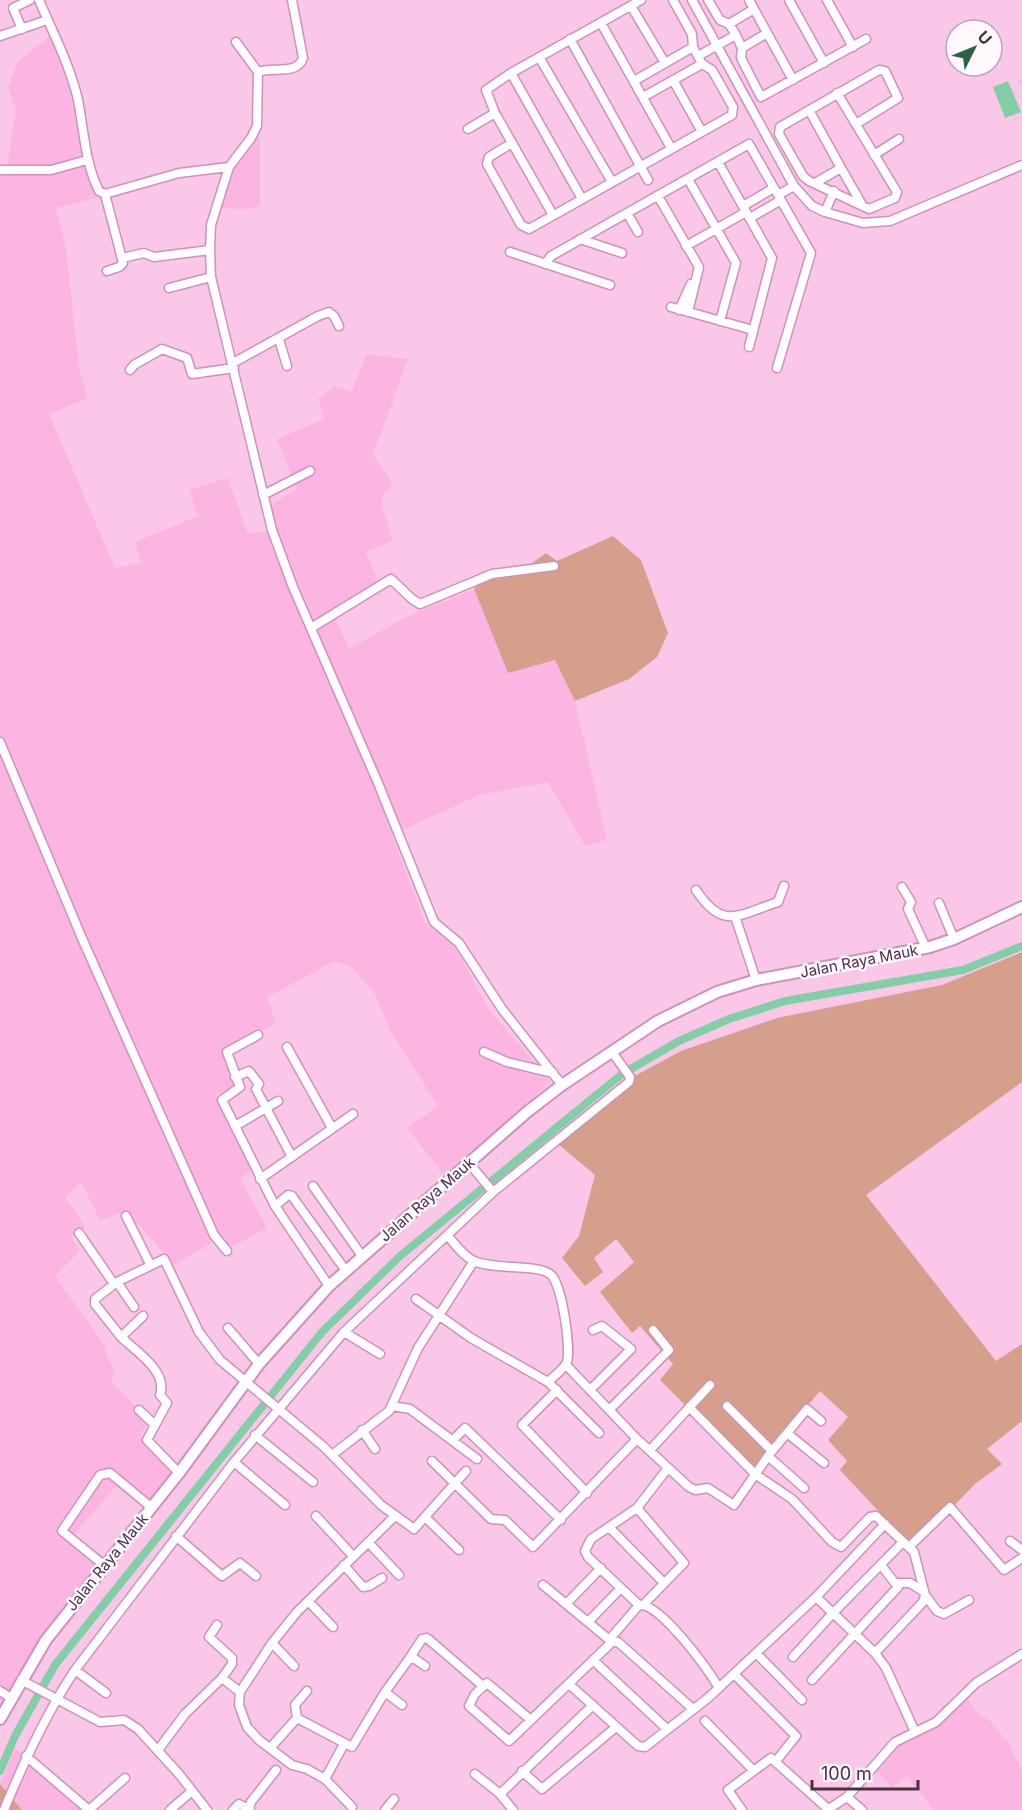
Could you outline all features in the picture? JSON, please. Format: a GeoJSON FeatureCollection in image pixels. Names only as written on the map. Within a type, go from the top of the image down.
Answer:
{"type":"FeatureCollection","features":[{"type":"Feature","properties":{"kind":"main road","name":"Jalan Raya Mauk"},"geometry":{"type":"LineString","coordinates":[[0,1719],[46,1640],[179,1473],[248,1383],[259,1364],[346,1270],[472,1166],[562,1084],[614,1054],[658,1021],[700,1000],[756,980],[926,948],[954,939],[1022,907]]}},
{"type":"Feature","properties":{"kind":"street"},"geometry":{"type":"LineString","coordinates":[[22,28],[14,8],[30,0]]}},
{"type":"Feature","properties":{"kind":"street"},"geometry":{"type":"LineString","coordinates":[[39,0],[66,62],[77,99],[87,160],[98,190],[105,194],[122,258],[123,266],[107,271]]}},
{"type":"Feature","properties":{"kind":"street"},"geometry":{"type":"LineString","coordinates":[[258,72],[295,69],[301,64],[303,58],[292,0]]}},
{"type":"Feature","properties":{"kind":"street"},"geometry":{"type":"LineString","coordinates":[[553,215],[495,113],[486,90],[511,73],[641,0]]}},
{"type":"Feature","properties":{"kind":"street"},"geometry":{"type":"LineString","coordinates":[[512,143],[486,160],[492,175],[524,228],[529,229],[702,132],[734,111],[712,70],[702,64],[693,47],[692,34],[673,0]]}},
{"type":"Feature","properties":{"kind":"street"},"geometry":{"type":"LineString","coordinates":[[692,0],[719,45],[794,186],[812,206],[863,223],[890,221],[1022,165]]}},
{"type":"Feature","properties":{"kind":"street"},"geometry":{"type":"LineString","coordinates":[[708,0],[720,20],[729,24],[736,35],[742,48],[741,58],[761,97],[866,39]]}},
{"type":"Feature","properties":{"kind":"street"},"geometry":{"type":"LineString","coordinates":[[749,0],[793,80]]}},
{"type":"Feature","properties":{"kind":"street"},"geometry":{"type":"LineString","coordinates":[[789,0],[824,63]]}},
{"type":"Feature","properties":{"kind":"street"},"geometry":{"type":"LineString","coordinates":[[827,0],[854,47]]}},
{"type":"Feature","properties":{"kind":"street"},"geometry":{"type":"LineString","coordinates":[[631,6],[665,63]]}},
{"type":"Feature","properties":{"kind":"street"},"geometry":{"type":"LineString","coordinates":[[729,24],[754,9]]}},
{"type":"Feature","properties":{"kind":"street"},"geometry":{"type":"LineString","coordinates":[[0,36],[47,20]]}},
{"type":"Feature","properties":{"kind":"street"},"geometry":{"type":"LineString","coordinates":[[601,23],[671,148]]}},
{"type":"Feature","properties":{"kind":"street"},"geometry":{"type":"LineString","coordinates":[[742,48],[767,33]]}},
{"type":"Feature","properties":{"kind":"street"},"geometry":{"type":"LineString","coordinates":[[698,56],[736,35]]}},
{"type":"Feature","properties":{"kind":"street"},"geometry":{"type":"LineString","coordinates":[[570,39],[648,180]]}},
{"type":"Feature","properties":{"kind":"street"},"geometry":{"type":"LineString","coordinates":[[236,42],[258,72],[257,126],[251,138],[229,167],[211,225],[211,277],[272,530],[434,922],[459,943],[502,1009],[562,1084]]}},
{"type":"Feature","properties":{"kind":"street"},"geometry":{"type":"LineString","coordinates":[[634,81],[693,47]]}},
{"type":"Feature","properties":{"kind":"street"},"geometry":{"type":"LineString","coordinates":[[539,57],[612,182]]}},
{"type":"Feature","properties":{"kind":"street"},"geometry":{"type":"LineString","coordinates":[[643,97],[702,64]]}},
{"type":"Feature","properties":{"kind":"street"},"geometry":{"type":"LineString","coordinates":[[837,93],[897,195],[869,209],[803,176],[779,134],[780,127],[837,93],[879,70],[885,71],[898,98],[856,124]]}},
{"type":"Feature","properties":{"kind":"street"},"geometry":{"type":"LineString","coordinates":[[511,73],[582,199]]}},
{"type":"Feature","properties":{"kind":"street"},"geometry":{"type":"LineString","coordinates":[[673,80],[702,132]]}},
{"type":"Feature","properties":{"kind":"street"},"geometry":{"type":"LineString","coordinates":[[809,110],[861,203]]}},
{"type":"Feature","properties":{"kind":"street"},"geometry":{"type":"LineString","coordinates":[[468,129],[495,113]]}},
{"type":"Feature","properties":{"kind":"street"},"geometry":{"type":"LineString","coordinates":[[874,155],[899,139]]}},
{"type":"Feature","properties":{"kind":"street"},"geometry":{"type":"LineString","coordinates":[[545,264],[551,256],[749,144],[811,253],[777,368]]}},
{"type":"Feature","properties":{"kind":"street"},"geometry":{"type":"LineString","coordinates":[[0,170],[51,170],[87,160]]}},
{"type":"Feature","properties":{"kind":"street"},"geometry":{"type":"LineString","coordinates":[[718,162],[772,258],[749,346]]}},
{"type":"Feature","properties":{"kind":"street"},"geometry":{"type":"LineString","coordinates":[[105,194],[179,173],[229,167]]}},
{"type":"Feature","properties":{"kind":"street"},"geometry":{"type":"LineString","coordinates":[[815,183],[841,168]]}},
{"type":"Feature","properties":{"kind":"street"},"geometry":{"type":"LineString","coordinates":[[688,179],[736,263],[720,321]]}},
{"type":"Feature","properties":{"kind":"street"},"geometry":{"type":"LineString","coordinates":[[686,246],[794,186]]}},
{"type":"Feature","properties":{"kind":"street"},"geometry":{"type":"LineString","coordinates":[[825,212],[834,190]]}},
{"type":"Feature","properties":{"kind":"street"},"geometry":{"type":"LineString","coordinates":[[746,212],[778,194]]}},
{"type":"Feature","properties":{"kind":"street"},"geometry":{"type":"LineString","coordinates":[[658,196],[699,267],[679,310],[753,330]]}},
{"type":"Feature","properties":{"kind":"street"},"geometry":{"type":"LineString","coordinates":[[627,213],[638,232]]}},
{"type":"Feature","properties":{"kind":"street"},"geometry":{"type":"LineString","coordinates":[[580,239],[622,253]]}},
{"type":"Feature","properties":{"kind":"street"},"geometry":{"type":"LineString","coordinates":[[122,258],[144,253],[154,257],[210,250]]}},
{"type":"Feature","properties":{"kind":"street"},"geometry":{"type":"LineString","coordinates":[[510,252],[610,285]]}},
{"type":"Feature","properties":{"kind":"street"},"geometry":{"type":"LineString","coordinates":[[169,288],[211,277]]}},
{"type":"Feature","properties":{"kind":"street"},"geometry":{"type":"LineString","coordinates":[[130,370],[162,349],[187,358],[192,374],[234,366],[329,312],[334,316],[339,327]]}},
{"type":"Feature","properties":{"kind":"street"},"geometry":{"type":"LineString","coordinates":[[279,339],[287,366]]}},
{"type":"Feature","properties":{"kind":"street"},"geometry":{"type":"LineString","coordinates":[[263,495],[310,471]]}},
{"type":"Feature","properties":{"kind":"street"},"geometry":{"type":"LineString","coordinates":[[311,628],[391,579],[420,604],[492,574],[554,566]]}},
{"type":"Feature","properties":{"kind":"street"},"geometry":{"type":"LineString","coordinates":[[0,742],[81,936],[214,1235],[227,1251]]}},
{"type":"Feature","properties":{"kind":"street"},"geometry":{"type":"LineString","coordinates":[[696,890],[716,914],[735,916],[778,902],[784,886]]}},
{"type":"Feature","properties":{"kind":"street"},"geometry":{"type":"LineString","coordinates":[[902,887],[911,902],[908,909],[926,948]]}},
{"type":"Feature","properties":{"kind":"street"},"geometry":{"type":"LineString","coordinates":[[939,903],[954,939]]}},
{"type":"Feature","properties":{"kind":"street"},"geometry":{"type":"LineString","coordinates":[[735,916],[756,980]]}},
{"type":"Feature","properties":{"kind":"street"},"geometry":{"type":"LineString","coordinates":[[258,1035],[227,1052],[240,1087],[222,1100],[275,1206],[329,1286]]}},
{"type":"Feature","properties":{"kind":"street"},"geometry":{"type":"LineString","coordinates":[[288,1047],[332,1128]]}},
{"type":"Feature","properties":{"kind":"street"},"geometry":{"type":"LineString","coordinates":[[484,1052],[507,1062],[553,1073]]}},
{"type":"Feature","properties":{"kind":"street"},"geometry":{"type":"LineString","coordinates":[[4,1810],[26,1756],[54,1699],[276,1405],[344,1332],[447,1235],[492,1189],[629,1082],[629,1075],[614,1054]]}},
{"type":"Feature","properties":{"kind":"street"},"geometry":{"type":"LineString","coordinates":[[235,1077],[252,1071],[259,1084],[256,1089],[292,1157]]}},
{"type":"Feature","properties":{"kind":"street"},"geometry":{"type":"LineString","coordinates":[[235,1126],[278,1101]]}},
{"type":"Feature","properties":{"kind":"street"},"geometry":{"type":"LineString","coordinates":[[260,1179],[352,1114]]}},
{"type":"Feature","properties":{"kind":"street"},"geometry":{"type":"LineString","coordinates":[[472,1166],[492,1189]]}},
{"type":"Feature","properties":{"kind":"street"},"geometry":{"type":"LineString","coordinates":[[313,1186],[362,1256]]}},
{"type":"Feature","properties":{"kind":"street"},"geometry":{"type":"LineString","coordinates":[[275,1206],[288,1195],[292,1196],[346,1270]]}},
{"type":"Feature","properties":{"kind":"street"},"geometry":{"type":"LineString","coordinates":[[126,1216],[150,1264]]}},
{"type":"Feature","properties":{"kind":"street"},"geometry":{"type":"LineString","coordinates":[[80,1233],[134,1307]]}},
{"type":"Feature","properties":{"kind":"street"},"geometry":{"type":"LineString","coordinates":[[447,1235],[474,1261],[551,1274],[562,1304],[568,1349],[566,1365],[548,1382]]}},
{"type":"Feature","properties":{"kind":"street"},"geometry":{"type":"LineString","coordinates":[[179,1473],[148,1442],[147,1438],[167,1402],[160,1395],[163,1389],[159,1373],[121,1337],[94,1301],[116,1283],[150,1264],[167,1260],[199,1332],[220,1360],[276,1405],[332,1455],[355,1482],[395,1516],[414,1529],[466,1471]]}},
{"type":"Feature","properties":{"kind":"street"},"geometry":{"type":"LineString","coordinates":[[332,1455],[392,1406],[418,1348],[437,1314],[474,1261]]}},
{"type":"Feature","properties":{"kind":"street"},"geometry":{"type":"LineString","coordinates":[[416,1299],[471,1338],[548,1382],[599,1432]]}},
{"type":"Feature","properties":{"kind":"street"},"geometry":{"type":"LineString","coordinates":[[121,1337],[143,1316]]}},
{"type":"Feature","properties":{"kind":"street"},"geometry":{"type":"LineString","coordinates":[[590,1390],[631,1349],[602,1326],[592,1330]]}},
{"type":"Feature","properties":{"kind":"street"},"geometry":{"type":"LineString","coordinates":[[228,1328],[259,1364]]}},
{"type":"Feature","properties":{"kind":"street"},"geometry":{"type":"LineString","coordinates":[[610,1409],[669,1350],[653,1330]]}},
{"type":"Feature","properties":{"kind":"street"},"geometry":{"type":"LineString","coordinates":[[344,1332],[380,1354]]}},
{"type":"Feature","properties":{"kind":"street"},"geometry":{"type":"LineString","coordinates":[[566,1365],[638,1439],[693,1489],[708,1488],[734,1505],[770,1453],[807,1409],[821,1421]]}},
{"type":"Feature","properties":{"kind":"street"},"geometry":{"type":"LineString","coordinates":[[650,1450],[710,1385]]}},
{"type":"Feature","properties":{"kind":"street"},"geometry":{"type":"LineString","coordinates":[[557,1390],[522,1425],[587,1493]]}},
{"type":"Feature","properties":{"kind":"street"},"geometry":{"type":"LineString","coordinates":[[392,1406],[410,1409],[477,1459]]}},
{"type":"Feature","properties":{"kind":"street"},"geometry":{"type":"LineString","coordinates":[[727,1406],[804,1488]]}},
{"type":"Feature","properties":{"kind":"street"},"geometry":{"type":"LineString","coordinates":[[689,1407],[755,1474],[792,1499],[832,1542],[841,1547],[870,1517],[876,1516],[916,1557],[924,1593],[920,1607],[875,1653]]}},
{"type":"Feature","properties":{"kind":"street"},"geometry":{"type":"LineString","coordinates":[[139,1410],[155,1425]]}},
{"type":"Feature","properties":{"kind":"street"},"geometry":{"type":"LineString","coordinates":[[453,1440],[465,1428],[561,1520]]}},
{"type":"Feature","properties":{"kind":"street"},"geometry":{"type":"LineString","coordinates":[[362,1430],[375,1449]]}},
{"type":"Feature","properties":{"kind":"street"},"geometry":{"type":"LineString","coordinates":[[787,1433],[824,1463]]}},
{"type":"Feature","properties":{"kind":"street"},"geometry":{"type":"LineString","coordinates":[[255,1435],[313,1482]]}},
{"type":"Feature","properties":{"kind":"street"},"geometry":{"type":"LineString","coordinates":[[432,1461],[491,1519],[505,1520],[533,1547],[638,1439]]}},
{"type":"Feature","properties":{"kind":"street"},"geometry":{"type":"LineString","coordinates":[[234,1462],[285,1505]]}},
{"type":"Feature","properties":{"kind":"street"},"geometry":{"type":"LineString","coordinates":[[668,1468],[637,1508],[591,1539],[586,1547],[588,1557],[641,1605],[654,1611],[686,1643],[719,1688]]}},
{"type":"Feature","properties":{"kind":"street"},"geometry":{"type":"LineString","coordinates":[[105,1566],[62,1531],[100,1475],[110,1473],[151,1508]]}},
{"type":"Feature","properties":{"kind":"street"},"geometry":{"type":"LineString","coordinates":[[793,1657],[833,1612],[881,1565],[950,1507],[1004,1570],[1022,1558]]}},
{"type":"Feature","properties":{"kind":"street"},"geometry":{"type":"LineString","coordinates":[[531,1720],[487,1683],[470,1704],[470,1709],[506,1740],[512,1740],[570,1685],[641,1605],[683,1565],[683,1561],[637,1508]]}},
{"type":"Feature","properties":{"kind":"street"},"geometry":{"type":"LineString","coordinates":[[316,1516],[353,1556]]}},
{"type":"Feature","properties":{"kind":"street"},"geometry":{"type":"LineString","coordinates":[[352,1807],[324,1779],[307,1769],[292,1765],[259,1740],[247,1727],[239,1705],[240,1692],[272,1643],[308,1601],[395,1516]]}},
{"type":"Feature","properties":{"kind":"street"},"geometry":{"type":"LineString","coordinates":[[426,1518],[459,1550]]}},
{"type":"Feature","properties":{"kind":"street"},"geometry":{"type":"LineString","coordinates":[[570,1685],[641,1748],[719,1688],[816,1597],[885,1524]]}},
{"type":"Feature","properties":{"kind":"street"},"geometry":{"type":"LineString","coordinates":[[609,1527],[664,1582]]}},
{"type":"Feature","properties":{"kind":"street"},"geometry":{"type":"LineString","coordinates":[[176,1536],[222,1575],[226,1575],[240,1563],[256,1576]]}},
{"type":"Feature","properties":{"kind":"street"},"geometry":{"type":"LineString","coordinates":[[1010,1541],[1022,1550]]}},
{"type":"Feature","properties":{"kind":"street"},"geometry":{"type":"LineString","coordinates":[[368,1542],[399,1575]]}},
{"type":"Feature","properties":{"kind":"street"},"geometry":{"type":"LineString","coordinates":[[344,1565],[363,1587],[382,1578]]}},
{"type":"Feature","properties":{"kind":"street"},"geometry":{"type":"LineString","coordinates":[[881,1565],[898,1583],[910,1583],[924,1593],[938,1611],[944,1614],[969,1600]]}},
{"type":"Feature","properties":{"kind":"street"},"geometry":{"type":"LineString","coordinates":[[567,1603],[601,1568]]}},
{"type":"Feature","properties":{"kind":"street"},"geometry":{"type":"LineString","coordinates":[[812,1680],[896,1589],[898,1583]]}},
{"type":"Feature","properties":{"kind":"street"},"geometry":{"type":"LineString","coordinates":[[543,1585],[611,1641],[618,1642],[693,1708]]}},
{"type":"Feature","properties":{"kind":"street"},"geometry":{"type":"LineString","coordinates":[[588,1622],[621,1588]]}},
{"type":"Feature","properties":{"kind":"street"},"geometry":{"type":"LineString","coordinates":[[816,1597],[875,1653],[886,1668],[915,1732]]}},
{"type":"Feature","properties":{"kind":"street"},"geometry":{"type":"LineString","coordinates":[[308,1601],[333,1626]]}},
{"type":"Feature","properties":{"kind":"street"},"geometry":{"type":"LineString","coordinates":[[158,1750],[185,1714],[222,1678],[233,1660],[209,1638],[208,1635],[217,1625]]}},
{"type":"Feature","properties":{"kind":"street"},"geometry":{"type":"LineString","coordinates":[[297,1718],[344,1744],[352,1747],[356,1745],[385,1692],[422,1639],[427,1638],[483,1686]]}},
{"type":"Feature","properties":{"kind":"street"},"geometry":{"type":"LineString","coordinates":[[272,1643],[294,1666]]}},
{"type":"Feature","properties":{"kind":"street"},"geometry":{"type":"LineString","coordinates":[[756,1653],[802,1700]]}},
{"type":"Feature","properties":{"kind":"street"},"geometry":{"type":"LineString","coordinates":[[742,1810],[728,1790],[768,1759],[776,1761],[827,1810],[847,1797],[895,1742],[950,1711],[985,1677],[1022,1654]]}},
{"type":"Feature","properties":{"kind":"street"},"geometry":{"type":"LineString","coordinates":[[409,1659],[415,1659],[425,1666]]}},
{"type":"Feature","properties":{"kind":"street"},"geometry":{"type":"LineString","coordinates":[[594,1660],[667,1729]]}},
{"type":"Feature","properties":{"kind":"street"},"geometry":{"type":"LineString","coordinates":[[75,1670],[106,1693]]}},
{"type":"Feature","properties":{"kind":"street"},"geometry":{"type":"LineString","coordinates":[[734,1674],[796,1736],[776,1761]]}},
{"type":"Feature","properties":{"kind":"street"},"geometry":{"type":"LineString","coordinates":[[222,1678],[240,1692]]}},
{"type":"Feature","properties":{"kind":"street"},"geometry":{"type":"LineString","coordinates":[[23,1681],[99,1722],[124,1720],[158,1750],[207,1810]]}},
{"type":"Feature","properties":{"kind":"street"},"geometry":{"type":"LineString","coordinates":[[0,1691],[11,1698]]}},
{"type":"Feature","properties":{"kind":"street"},"geometry":{"type":"LineString","coordinates":[[297,1718],[295,1705],[307,1691]]}},
{"type":"Feature","properties":{"kind":"street"},"geometry":{"type":"LineString","coordinates":[[385,1692],[402,1705]]}},
{"type":"Feature","properties":{"kind":"street"},"geometry":{"type":"LineString","coordinates":[[500,1794],[593,1705]]}},
{"type":"Feature","properties":{"kind":"street"},"geometry":{"type":"LineString","coordinates":[[271,1747],[297,1718]]}},
{"type":"Feature","properties":{"kind":"street"},"geometry":{"type":"LineString","coordinates":[[705,1721],[753,1770]]}},
{"type":"Feature","properties":{"kind":"street"},"geometry":{"type":"LineString","coordinates":[[522,1771],[542,1789],[616,1727]]}},
{"type":"Feature","properties":{"kind":"street"},"geometry":{"type":"LineString","coordinates":[[324,1779],[344,1744]]}},
{"type":"Feature","properties":{"kind":"street"},"geometry":{"type":"LineString","coordinates":[[26,1756],[89,1810],[125,1778]]}},
{"type":"Feature","properties":{"kind":"street"},"geometry":{"type":"LineString","coordinates":[[233,1810],[239,1804],[250,1810],[251,1802],[276,1770]]}},
{"type":"Feature","properties":{"kind":"street"},"geometry":{"type":"LineString","coordinates":[[475,1774],[500,1794],[513,1810]]}},
{"type":"Feature","properties":{"kind":"street"},"geometry":{"type":"LineString","coordinates":[[170,1810],[192,1791]]}},
{"type":"Feature","properties":{"kind":"street"},"geometry":{"type":"LineString","coordinates":[[847,1797],[862,1810]]}},
{"type":"Feature","properties":{"kind":"street"},"geometry":{"type":"LineString","coordinates":[[385,1810],[394,1799]]}},
{"type":"Feature","properties":{"kind":"shaded area"},"geometry":{"type":"Polygon","coordinates":[[[56,31],[81,93],[90,167],[100,197],[56,208],[66,248],[79,368],[88,398],[49,414],[115,568],[141,563],[135,542],[198,516],[189,490],[228,478],[248,534],[273,530],[267,507],[297,489],[277,439],[324,419],[318,398],[335,387],[352,392],[366,354],[408,359],[373,455],[393,485],[382,495],[382,506],[393,541],[366,552],[379,585],[333,614],[349,649],[406,617],[474,589],[508,672],[555,660],[575,701],[607,840],[585,846],[548,782],[479,795],[392,835],[425,923],[455,947],[490,1011],[551,1082],[444,1175],[407,1128],[438,1106],[391,1032],[374,992],[351,967],[335,961],[267,997],[276,1024],[221,1049],[236,1084],[216,1095],[251,1171],[240,1178],[267,1228],[228,1249],[221,1237],[174,1265],[127,1211],[100,1220],[81,1182],[65,1197],[85,1227],[71,1237],[80,1251],[55,1276],[105,1346],[106,1356],[115,1369],[111,1381],[150,1422],[140,1433],[176,1470],[143,1508],[116,1486],[72,1536],[107,1562],[0,1712],[0,172],[6,172],[16,110],[8,87],[18,62],[56,31]]]}},
{"type":"Feature","properties":{"kind":"shaded area"},"geometry":{"type":"Polygon","coordinates":[[[1008,81],[1021,112],[1005,118],[993,87],[1008,81]]]}},
{"type":"Feature","properties":{"kind":"shaded area"},"geometry":{"type":"Polygon","coordinates":[[[260,135],[260,206],[244,209],[214,208],[234,164],[260,135]]]}},
{"type":"Feature","properties":{"kind":"shaded area"},"geometry":{"type":"Polygon","coordinates":[[[613,536],[641,560],[668,633],[657,657],[629,679],[575,701],[555,660],[508,673],[474,589],[487,571],[521,571],[546,553],[557,561],[613,536]]]}},
{"type":"Feature","properties":{"kind":"shaded area"},"geometry":{"type":"Polygon","coordinates":[[[1022,952],[1022,1082],[866,1195],[996,1361],[1022,1344],[1022,1421],[987,1449],[1002,1464],[975,1484],[913,1548],[840,1470],[847,1461],[828,1440],[848,1417],[820,1391],[751,1471],[660,1380],[673,1364],[640,1326],[632,1333],[600,1292],[634,1262],[616,1239],[594,1258],[603,1272],[585,1286],[562,1258],[579,1236],[595,1175],[551,1138],[629,1079],[681,1051],[777,1018],[942,985],[1022,952]]]}},
{"type":"Feature","properties":{"kind":"shaded area"},"geometry":{"type":"Polygon","coordinates":[[[967,1696],[975,1711],[990,1721],[1008,1742],[1022,1771],[1022,1810],[934,1810],[907,1776],[892,1788],[870,1763],[898,1734],[933,1722],[967,1696]]]}},
{"type":"Feature","properties":{"kind":"shaded area"},"geometry":{"type":"Polygon","coordinates":[[[15,1748],[84,1807],[81,1810],[22,1810],[0,1784],[15,1748]]]}},
{"type":"Feature","properties":{"kind":"shaded area"},"geometry":{"type":"Polygon","coordinates":[[[0,1784],[22,1810],[0,1810],[0,1784]]]}},
{"type":"Feature","properties":{"kind":"waterway"},"geometry":{"type":"LineString","coordinates":[[0,1771],[15,1736],[55,1665],[322,1332],[400,1256],[622,1074],[679,1041],[729,1019],[785,1001],[963,970],[1022,946]]}}]}
